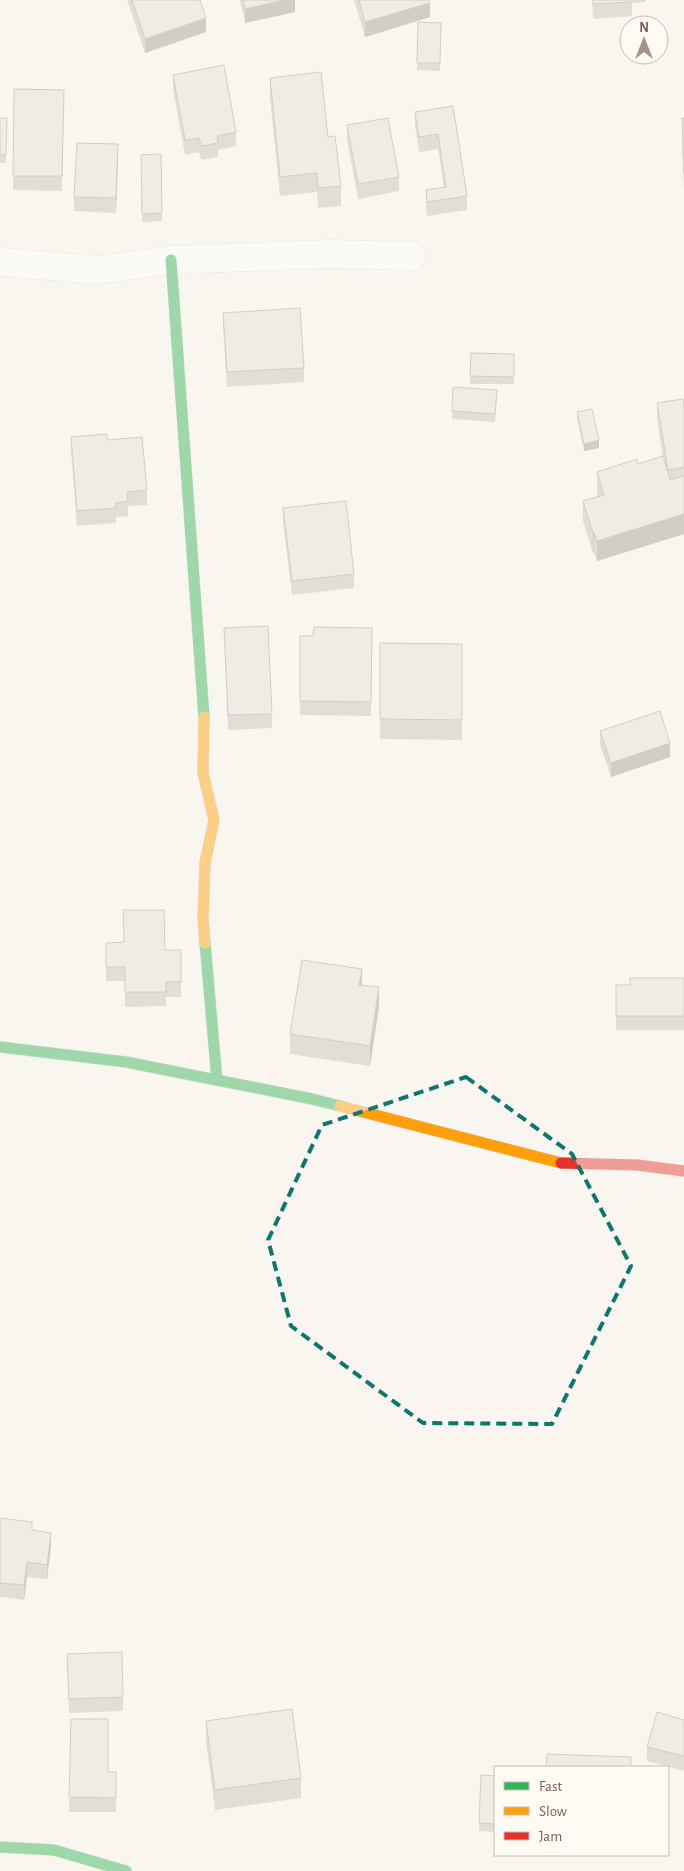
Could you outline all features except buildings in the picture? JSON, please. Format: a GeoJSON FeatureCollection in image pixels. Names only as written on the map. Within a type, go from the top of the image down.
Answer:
{"type":"FeatureCollection","features":[{"type":"Feature","properties":{"kind":"street"},"geometry":{"type":"LineString","coordinates":[[0,262],[98,270],[171,260],[330,254],[412,256]]}},
{"type":"Feature","properties":{"kind":"street"},"geometry":{"type":"LineString","coordinates":[[171,260],[205,724],[203,773],[214,820],[205,863],[203,919],[217,1080]]}},
{"type":"Feature","properties":{"kind":"street"},"geometry":{"type":"LineString","coordinates":[[0,1047],[126,1062],[312,1099],[556,1163],[637,1165],[684,1172]]}},
{"type":"Feature","properties":{"kind":"street"},"geometry":{"type":"LineString","coordinates":[[0,1847],[54,1850],[126,1871]]}},
{"type":"Feature","properties":{"kind":"highlighted area"},"geometry":{"type":"Polygon","coordinates":[[[466,1077],[572,1154],[631,1266],[552,1424],[423,1423],[291,1326],[268,1240],[322,1125],[466,1077]]]}},
{"type":"Feature","properties":{"kind":"traffic: fast"},"geometry":{"type":"LineString","coordinates":[[171,260],[204,717]]}},
{"type":"Feature","properties":{"kind":"traffic: fast"},"geometry":{"type":"LineString","coordinates":[[205,943],[217,1080]]}},
{"type":"Feature","properties":{"kind":"traffic: fast"},"geometry":{"type":"LineString","coordinates":[[0,1047],[126,1062],[340,1106]]}},
{"type":"Feature","properties":{"kind":"traffic: fast"},"geometry":{"type":"LineString","coordinates":[[0,1847],[54,1850],[126,1871]]}},
{"type":"Feature","properties":{"kind":"traffic: slow"},"geometry":{"type":"LineString","coordinates":[[204,717],[203,773],[214,820],[205,863],[203,919],[205,943]]}},
{"type":"Feature","properties":{"kind":"traffic: slow"},"geometry":{"type":"LineString","coordinates":[[340,1106],[561,1163]]}},
{"type":"Feature","properties":{"kind":"traffic: jam"},"geometry":{"type":"LineString","coordinates":[[561,1163],[637,1165],[684,1171]]}}]}
